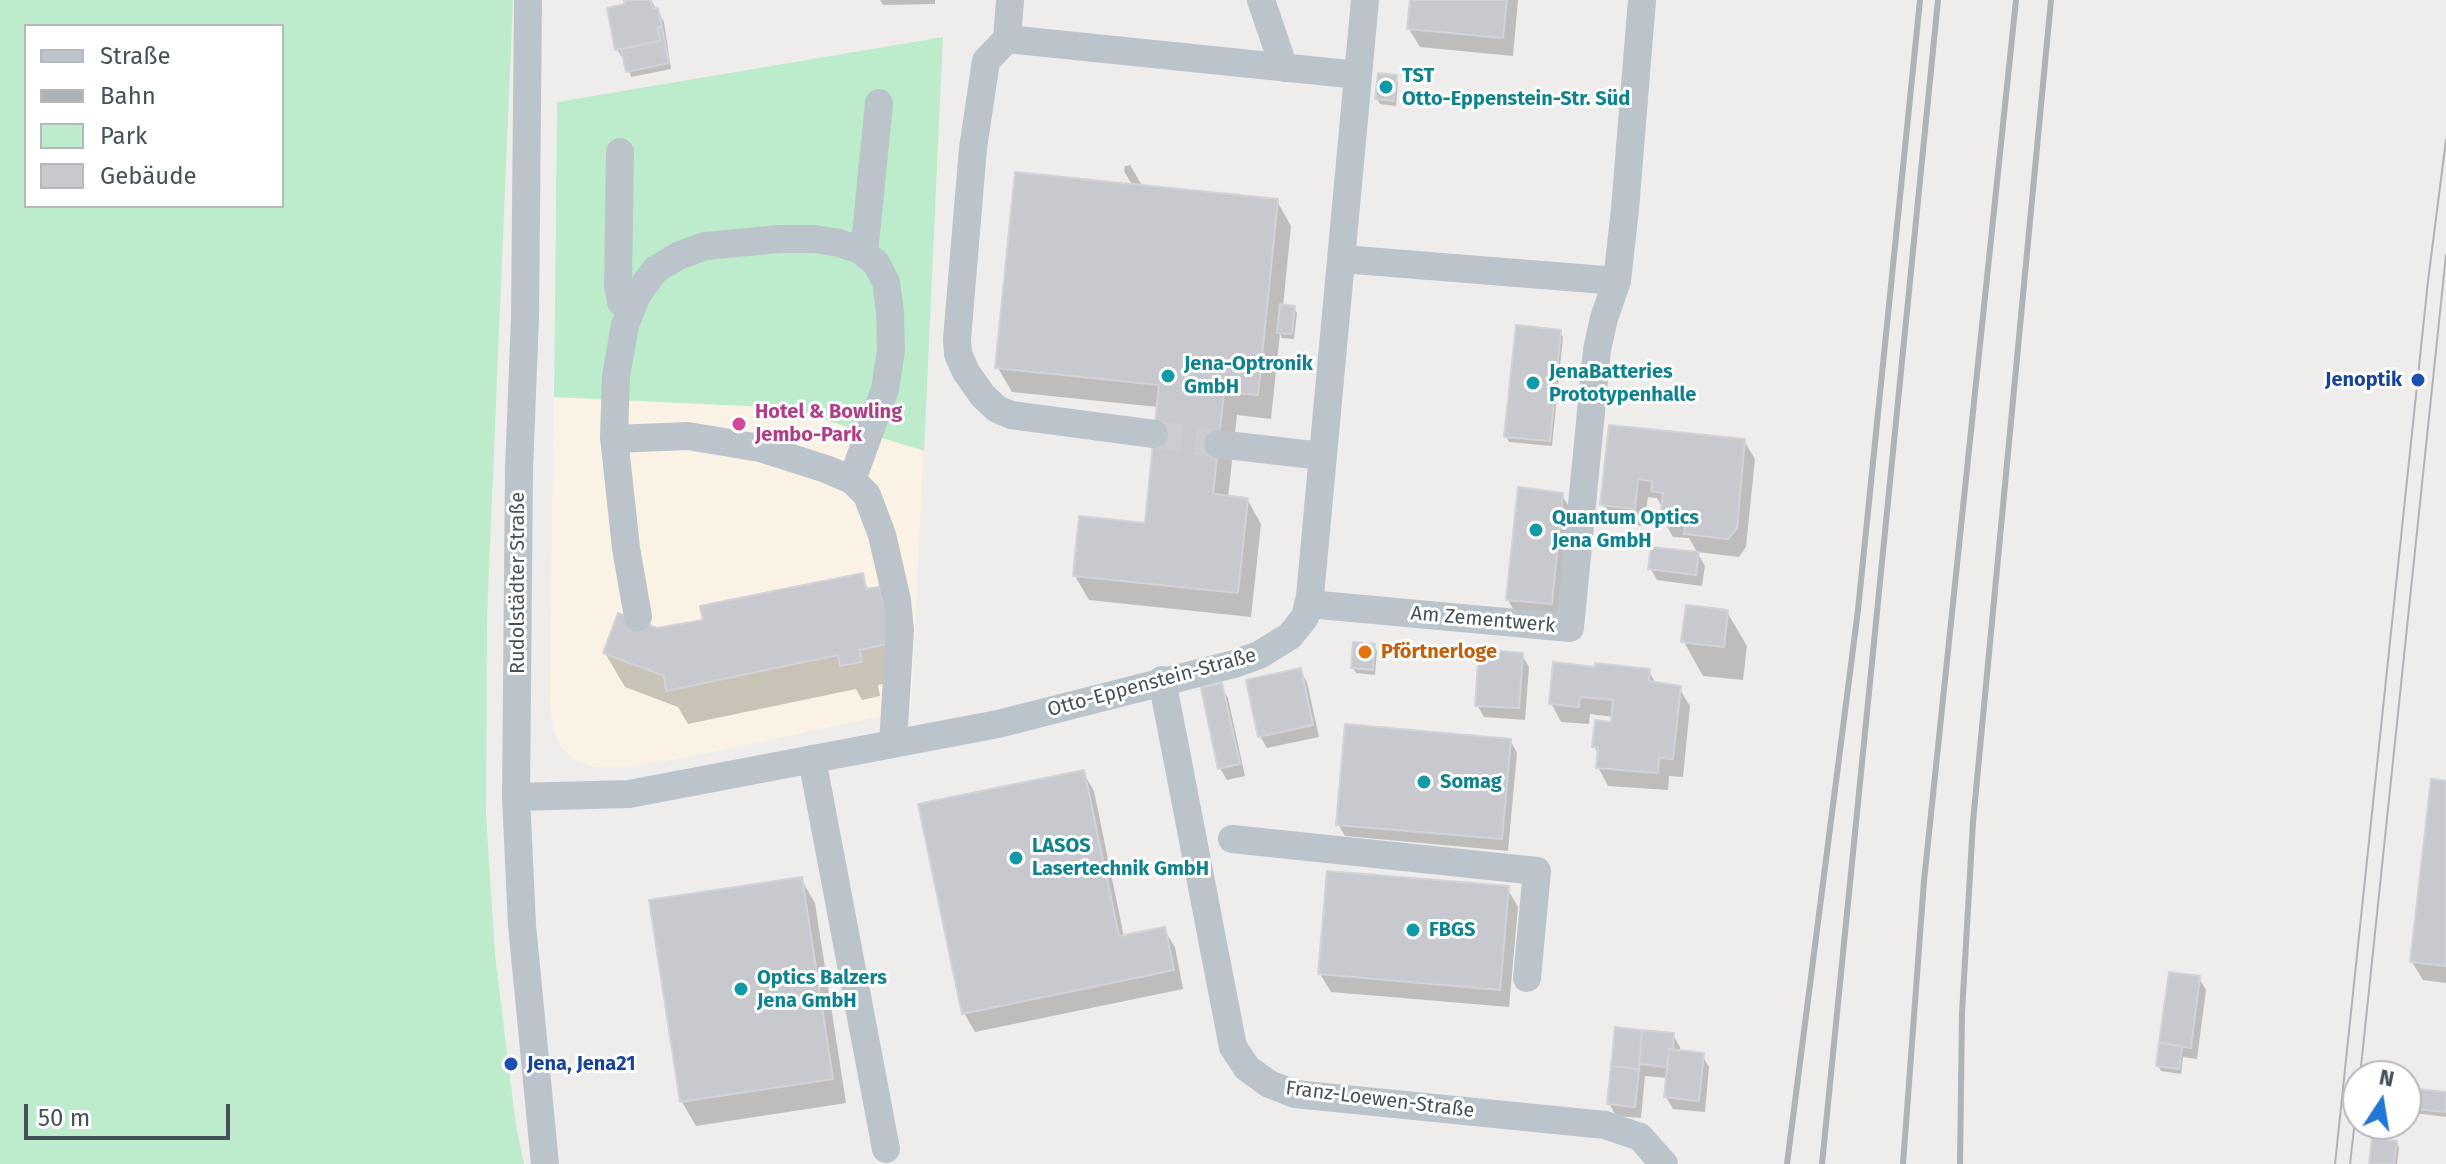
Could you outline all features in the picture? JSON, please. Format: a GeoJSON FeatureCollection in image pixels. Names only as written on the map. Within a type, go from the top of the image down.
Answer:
{"type":"FeatureCollection","features":[{"type":"Feature","properties":{"kind":"street","name":"Rudolstädter Straße"},"geometry":{"type":"LineString","coordinates":[[528,0],[516,797],[521,912],[545,1164]]}},
{"type":"Feature","properties":{"kind":"street"},"geometry":{"type":"LineString","coordinates":[[1010,0],[1007,39],[986,61],[973,148],[958,354],[983,396],[997,409],[1011,415],[1154,434]]}},
{"type":"Feature","properties":{"kind":"street"},"geometry":{"type":"LineString","coordinates":[[1261,0],[1284,68]]}},
{"type":"Feature","properties":{"kind":"street","name":"Otto-Eppenstein-Straße"},"geometry":{"type":"LineString","coordinates":[[516,797],[629,794],[998,724],[1234,664],[1259,655],[1290,636],[1305,617],[1309,604],[1365,0]]}},
{"type":"Feature","properties":{"kind":"street"},"geometry":{"type":"LineString","coordinates":[[1342,259],[1617,281],[1642,0]]}},
{"type":"Feature","properties":{"kind":"street"},"geometry":{"type":"LineString","coordinates":[[1007,39],[1358,75]]}},
{"type":"Feature","properties":{"kind":"street"},"geometry":{"type":"LineString","coordinates":[[864,253],[879,103]]}},
{"type":"Feature","properties":{"kind":"street"},"geometry":{"type":"LineString","coordinates":[[620,152],[618,286],[621,302],[631,310]]}},
{"type":"Feature","properties":{"kind":"street"},"geometry":{"type":"LineString","coordinates":[[638,617],[626,548],[614,439],[616,376],[625,325],[637,295],[655,270],[678,256],[705,246],[815,239],[839,243],[864,253],[876,263],[886,282],[891,351],[885,389],[852,480]]}},
{"type":"Feature","properties":{"kind":"street","name":"Am Zementwerk"},"geometry":{"type":"LineString","coordinates":[[1309,604],[1570,628],[1597,350],[1617,281]]}},
{"type":"Feature","properties":{"kind":"street"},"geometry":{"type":"LineString","coordinates":[[614,439],[688,436],[724,441],[795,459],[852,480],[867,495],[875,513],[897,600],[900,630],[893,743]]}},
{"type":"Feature","properties":{"kind":"street"},"geometry":{"type":"LineString","coordinates":[[1218,444],[1322,456]]}},
{"type":"Feature","properties":{"kind":"street","name":"Franz-Loewen-Straße"},"geometry":{"type":"LineString","coordinates":[[1162,680],[1233,1047],[1247,1068],[1277,1089],[1304,1095],[1605,1125],[1640,1137],[1664,1164]]}},
{"type":"Feature","properties":{"kind":"street"},"geometry":{"type":"LineString","coordinates":[[812,759],[886,1149]]}},
{"type":"Feature","properties":{"kind":"street"},"geometry":{"type":"LineString","coordinates":[[1232,839],[1537,871],[1527,978]]}},
{"type":"Feature","properties":{"kind":"shaded area","name":"Hotel & Bowling Jembo-Park"},"geometry":{"type":"Polygon","coordinates":[[[943,37],[911,710],[629,767],[595,767],[575,760],[561,747],[553,729],[550,701],[557,102],[943,37]]]}},
{"type":"Feature","properties":{"kind":"green space"},"geometry":{"type":"Polygon","coordinates":[[[0,0],[513,0],[487,616],[486,815],[495,955],[516,1126],[524,1164],[0,1164],[0,0]]]}},
{"type":"Feature","properties":{"kind":"green space"},"geometry":{"type":"Polygon","coordinates":[[[943,37],[924,451],[787,408],[554,397],[557,102],[943,37]]]}},
{"type":"Feature","properties":{"kind":"building"},"geometry":{"type":"Polygon","coordinates":[[[624,0],[651,0],[653,9],[658,8],[662,27],[658,27],[660,41],[615,50],[607,8],[625,4],[624,0]]]}},
{"type":"Feature","properties":{"kind":"building"},"geometry":{"type":"Polygon","coordinates":[[[1410,0],[1507,0],[1503,38],[1407,29],[1410,0]]]}},
{"type":"Feature","properties":{"kind":"building"},"geometry":{"type":"Polygon","coordinates":[[[658,27],[662,27],[669,63],[626,72],[621,49],[660,41],[658,27]]]}},
{"type":"Feature","properties":{"kind":"building","name":"TST Otto-Eppenstein-Str. Süd"},"geometry":{"type":"Polygon","coordinates":[[[1378,73],[1397,75],[1394,101],[1375,99],[1378,73]]]}},
{"type":"Feature","properties":{"kind":"building","name":"Jena-Optronik GmbH"},"geometry":{"type":"Polygon","coordinates":[[[1015,172],[1278,199],[1258,395],[1224,392],[1213,494],[1248,498],[1238,593],[1073,576],[1079,516],[1145,523],[1159,385],[995,368],[1015,172]]]}},
{"type":"Feature","properties":{"kind":"building"},"geometry":{"type":"Polygon","coordinates":[[[1280,304],[1295,306],[1292,334],[1277,333],[1280,304]]]}},
{"type":"Feature","properties":{"kind":"building","name":"JenaBatteries Prototypenhalle"},"geometry":{"type":"Polygon","coordinates":[[[1516,325],[1561,330],[1550,441],[1504,437],[1516,325]]]}},
{"type":"Feature","properties":{"kind":"building"},"geometry":{"type":"Polygon","coordinates":[[[1609,425],[1745,439],[1737,528],[1728,539],[1684,534],[1686,521],[1660,519],[1663,493],[1651,491],[1652,481],[1638,479],[1635,509],[1600,505],[1609,425]]]}},
{"type":"Feature","properties":{"kind":"building","name":"Quantum Optics Jena GmbH"},"geometry":{"type":"Polygon","coordinates":[[[1518,487],[1563,493],[1552,604],[1506,600],[1518,487]]]}},
{"type":"Feature","properties":{"kind":"building"},"geometry":{"type":"Polygon","coordinates":[[[1651,547],[1699,552],[1696,575],[1648,569],[1651,547]]]}},
{"type":"Feature","properties":{"kind":"building"},"geometry":{"type":"Polygon","coordinates":[[[863,573],[866,589],[880,587],[892,643],[860,650],[862,662],[840,666],[838,655],[666,691],[664,676],[603,653],[618,613],[657,628],[703,620],[700,606],[863,573]]]}},
{"type":"Feature","properties":{"kind":"building"},"geometry":{"type":"Polygon","coordinates":[[[1686,605],[1728,610],[1724,647],[1681,642],[1686,605]]]}},
{"type":"Feature","properties":{"kind":"building"},"geometry":{"type":"Polygon","coordinates":[[[1353,642],[1375,644],[1373,670],[1351,668],[1353,642]]]}},
{"type":"Feature","properties":{"kind":"building"},"geometry":{"type":"Polygon","coordinates":[[[1479,649],[1523,653],[1519,708],[1475,706],[1479,649]]]}},
{"type":"Feature","properties":{"kind":"building"},"geometry":{"type":"Polygon","coordinates":[[[1553,662],[1650,669],[1649,681],[1681,686],[1673,759],[1659,758],[1658,773],[1596,768],[1598,747],[1592,747],[1595,720],[1611,722],[1613,700],[1580,697],[1579,707],[1549,704],[1553,662]]]}},
{"type":"Feature","properties":{"kind":"building"},"geometry":{"type":"Polygon","coordinates":[[[1301,668],[1313,725],[1258,737],[1246,680],[1301,668]]]}},
{"type":"Feature","properties":{"kind":"building"},"geometry":{"type":"Polygon","coordinates":[[[1222,683],[1240,764],[1218,769],[1201,688],[1222,683]]]}},
{"type":"Feature","properties":{"kind":"building","name":"Somag"},"geometry":{"type":"Polygon","coordinates":[[[1345,724],[1511,739],[1502,839],[1336,825],[1345,724]]]}},
{"type":"Feature","properties":{"kind":"building","name":"LASOS Lasertechnik GmbH"},"geometry":{"type":"Polygon","coordinates":[[[1084,770],[1119,936],[1165,927],[1174,970],[962,1014],[918,804],[1084,770]]]}},
{"type":"Feature","properties":{"kind":"building"},"geometry":{"type":"Polygon","coordinates":[[[2431,779],[2446,781],[2446,966],[2410,962],[2431,779]]]}},
{"type":"Feature","properties":{"kind":"building","name":"FBGS"},"geometry":{"type":"Polygon","coordinates":[[[1327,871],[1509,886],[1500,990],[1318,974],[1327,871]]]}},
{"type":"Feature","properties":{"kind":"building","name":"Optics Balzers Jena GmbH"},"geometry":{"type":"Polygon","coordinates":[[[802,877],[833,1079],[680,1102],[649,900],[802,877]]]}},
{"type":"Feature","properties":{"kind":"building"},"geometry":{"type":"Polygon","coordinates":[[[2169,972],[2200,976],[2191,1048],[2159,1043],[2169,972]]]}},
{"type":"Feature","properties":{"kind":"building"},"geometry":{"type":"Polygon","coordinates":[[[1615,1027],[1642,1030],[1639,1069],[1611,1066],[1615,1027]]]}},
{"type":"Feature","properties":{"kind":"building"},"geometry":{"type":"Polygon","coordinates":[[[1642,1030],[1674,1033],[1667,1067],[1639,1064],[1642,1030]]]}},
{"type":"Feature","properties":{"kind":"building"},"geometry":{"type":"Polygon","coordinates":[[[2159,1043],[2182,1046],[2179,1069],[2156,1066],[2159,1043]]]}},
{"type":"Feature","properties":{"kind":"building"},"geometry":{"type":"Polygon","coordinates":[[[1669,1049],[1704,1053],[1699,1101],[1664,1097],[1669,1049]]]}},
{"type":"Feature","properties":{"kind":"building"},"geometry":{"type":"Polygon","coordinates":[[[1611,1066],[1639,1069],[1635,1107],[1607,1104],[1611,1066]]]}},
{"type":"Feature","properties":{"kind":"building"},"geometry":{"type":"Polygon","coordinates":[[[2422,1090],[2446,1092],[2446,1112],[2422,1110],[2422,1090]]]}},
{"type":"Feature","properties":{"kind":"building"},"geometry":{"type":"Polygon","coordinates":[[[2372,1140],[2397,1141],[2394,1164],[2369,1164],[2372,1140]]]}},
{"type":"Feature","properties":{"kind":"tunnel"},"geometry":{"type":"LineString","coordinates":[[1154,434],[1218,444]]}},
{"type":"Feature","properties":{"kind":"tram line"},"geometry":{"type":"LineString","coordinates":[[2335,1164],[2428,281],[2446,140]]}},
{"type":"Feature","properties":{"kind":"tram line"},"geometry":{"type":"LineString","coordinates":[[2362,1060],[2446,255]]}},
{"type":"Feature","properties":{"kind":"tram line"},"geometry":{"type":"LineString","coordinates":[[2350,1164],[2353,1140]]}},
{"type":"Feature","properties":{"kind":"railway"},"geometry":{"type":"LineString","coordinates":[[1787,1164],[1858,610],[1920,0]]}},
{"type":"Feature","properties":{"kind":"railway"},"geometry":{"type":"LineString","coordinates":[[1822,1164],[1938,0]]}},
{"type":"Feature","properties":{"kind":"railway"},"geometry":{"type":"LineString","coordinates":[[1903,1164],[1924,881],[2016,0]]}},
{"type":"Feature","properties":{"kind":"railway"},"geometry":{"type":"LineString","coordinates":[[1960,1164],[1962,1013],[1973,822],[2051,0]]}},
{"type":"Feature","properties":{"kind":"place","name":"TST Otto-Eppenstein-Str. Süd"},"geometry":{"type":"Point","coordinates":[1386,87]}},
{"type":"Feature","properties":{"kind":"place","name":"Jena-Optronik GmbH"},"geometry":{"type":"Point","coordinates":[1168,376]}},
{"type":"Feature","properties":{"kind":"place","name":"Jenoptik"},"geometry":{"type":"Point","coordinates":[2418,380]}},
{"type":"Feature","properties":{"kind":"place","name":"JenaBatteries Prototypenhalle"},"geometry":{"type":"Point","coordinates":[1533,383]}},
{"type":"Feature","properties":{"kind":"place","name":"Hotel & Bowling Jembo-Park"},"geometry":{"type":"Point","coordinates":[739,424]}},
{"type":"Feature","properties":{"kind":"place","name":"Quantum Optics Jena GmbH"},"geometry":{"type":"Point","coordinates":[1536,530]}},
{"type":"Feature","properties":{"kind":"place","name":"Pförtnerloge"},"geometry":{"type":"Point","coordinates":[1365,652]}},
{"type":"Feature","properties":{"kind":"place","name":"Somag"},"geometry":{"type":"Point","coordinates":[1424,782]}},
{"type":"Feature","properties":{"kind":"place","name":"LASOS Lasertechnik GmbH"},"geometry":{"type":"Point","coordinates":[1016,858]}},
{"type":"Feature","properties":{"kind":"place","name":"FBGS"},"geometry":{"type":"Point","coordinates":[1413,930]}},
{"type":"Feature","properties":{"kind":"place","name":"Optics Balzers Jena GmbH"},"geometry":{"type":"Point","coordinates":[741,989]}},
{"type":"Feature","properties":{"kind":"place","name":"Jena, Jena21"},"geometry":{"type":"Point","coordinates":[511,1064]}}]}
